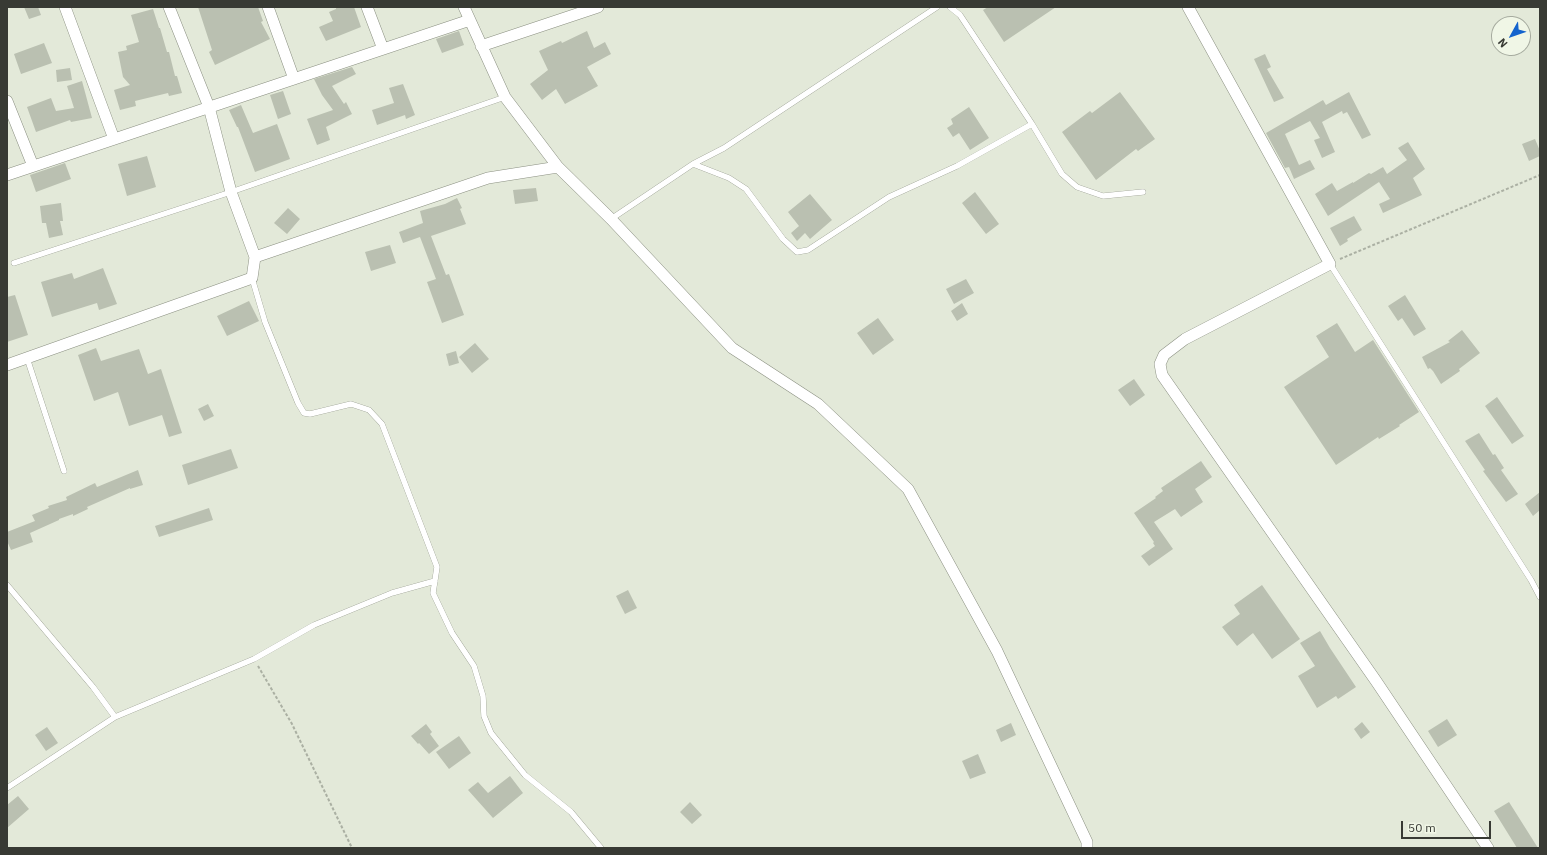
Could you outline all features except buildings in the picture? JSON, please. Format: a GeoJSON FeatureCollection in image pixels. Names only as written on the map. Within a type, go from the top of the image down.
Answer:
{"type":"FeatureCollection","features":[{"type":"Feature","properties":{"kind":"street"},"geometry":{"type":"LineString","coordinates":[[65,7],[114,139]]}},
{"type":"Feature","properties":{"kind":"street"},"geometry":{"type":"LineString","coordinates":[[7,365],[252,278],[255,257],[231,192],[209,107],[169,7]]}},
{"type":"Feature","properties":{"kind":"street"},"geometry":{"type":"LineString","coordinates":[[268,7],[294,79]]}},
{"type":"Feature","properties":{"kind":"street"},"geometry":{"type":"LineString","coordinates":[[368,7],[383,49]]}},
{"type":"Feature","properties":{"kind":"street"},"geometry":{"type":"LineString","coordinates":[[464,7],[504,97],[558,166],[611,219],[732,348],[818,404],[908,489],[997,651],[1087,842],[1087,848]]}},
{"type":"Feature","properties":{"kind":"street"},"geometry":{"type":"LineString","coordinates":[[481,46],[598,7]]}},
{"type":"Feature","properties":{"kind":"street"},"geometry":{"type":"LineString","coordinates":[[1188,7],[1330,264],[1185,339],[1164,355],[1160,364],[1162,375],[1376,681],[1488,848]]}},
{"type":"Feature","properties":{"kind":"street"},"geometry":{"type":"LineString","coordinates":[[7,175],[470,20]]}},
{"type":"Feature","properties":{"kind":"street"},"geometry":{"type":"LineString","coordinates":[[7,102],[33,166]]}},
{"type":"Feature","properties":{"kind":"street"},"geometry":{"type":"LineString","coordinates":[[255,257],[488,178],[558,166]]}},
{"type":"Feature","properties":{"kind":"lane"},"geometry":{"type":"LineString","coordinates":[[611,219],[693,164],[724,148],[936,7]]}},
{"type":"Feature","properties":{"kind":"lane"},"geometry":{"type":"LineString","coordinates":[[950,7],[960,14],[1032,124],[1062,174],[1077,187],[1103,196],[1143,192]]}},
{"type":"Feature","properties":{"kind":"lane"},"geometry":{"type":"LineString","coordinates":[[14,263],[231,192],[504,97]]}},
{"type":"Feature","properties":{"kind":"lane"},"geometry":{"type":"LineString","coordinates":[[693,164],[729,178],[746,189],[783,239],[797,252],[808,250],[889,197],[957,166],[1032,124]]}},
{"type":"Feature","properties":{"kind":"lane"},"geometry":{"type":"LineString","coordinates":[[1330,264],[1531,580],[1540,597]]}},
{"type":"Feature","properties":{"kind":"lane"},"geometry":{"type":"LineString","coordinates":[[252,278],[265,322],[298,403],[304,413],[310,414],[351,404],[369,410],[382,424],[437,567],[433,593],[452,633],[474,666],[483,696],[484,716],[491,733],[525,775],[571,812],[601,848]]}},
{"type":"Feature","properties":{"kind":"lane"},"geometry":{"type":"LineString","coordinates":[[26,358],[64,471]]}},
{"type":"Feature","properties":{"kind":"lane"},"geometry":{"type":"LineString","coordinates":[[7,788],[115,717],[254,659],[314,625],[392,593],[435,581]]}},
{"type":"Feature","properties":{"kind":"lane"},"geometry":{"type":"LineString","coordinates":[[7,585],[115,717]]}},
{"type":"Feature","properties":{"kind":"path"},"geometry":{"type":"LineString","coordinates":[[1330,264],[1343,257],[1540,175]]}},
{"type":"Feature","properties":{"kind":"path"},"geometry":{"type":"LineString","coordinates":[[254,659],[292,724],[352,848]]}}]}
